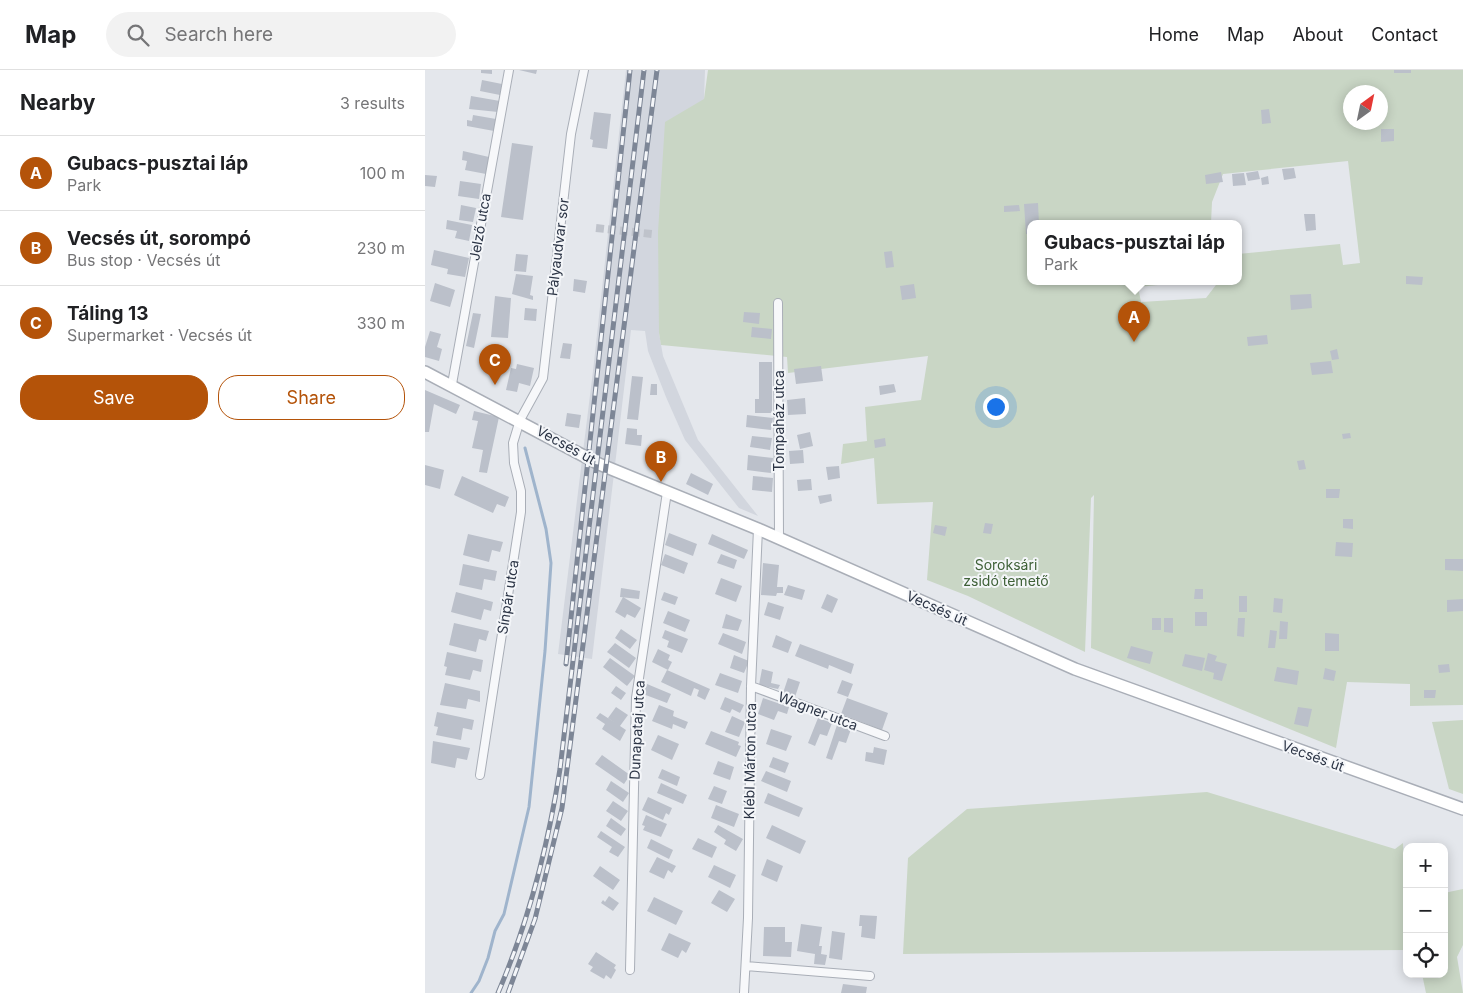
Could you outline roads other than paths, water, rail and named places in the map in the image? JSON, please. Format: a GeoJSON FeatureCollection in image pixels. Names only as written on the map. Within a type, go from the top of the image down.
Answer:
{"type":"FeatureCollection","features":[{"type":"Feature","properties":{"kind":"street","name":"Jelző utca"},"geometry":{"type":"LineString","coordinates":[[452,384],[509,70]]}},
{"type":"Feature","properties":{"kind":"street","name":"Pályaudvar sor"},"geometry":{"type":"LineString","coordinates":[[520,420],[543,378],[571,134],[584,70]]}},
{"type":"Feature","properties":{"kind":"street","name":"Tompaház utca"},"geometry":{"type":"LineString","coordinates":[[779,303],[779,538]]}},
{"type":"Feature","properties":{"kind":"street","name":"Vecsés út"},"geometry":{"type":"LineString","coordinates":[[425,372],[452,384],[599,464],[779,538],[1075,669],[1463,809]]}},
{"type":"Feature","properties":{"kind":"street","name":"Sínpár utca"},"geometry":{"type":"LineString","coordinates":[[480,775],[521,512],[521,491],[513,464],[513,443],[520,420]]}},
{"type":"Feature","properties":{"kind":"street","name":"Dunapataj utca"},"geometry":{"type":"LineString","coordinates":[[629,970],[636,698],[667,492]]}},
{"type":"Feature","properties":{"kind":"street","name":"Klébl Márton utca"},"geometry":{"type":"LineString","coordinates":[[744,993],[749,918],[751,686],[758,529]]}},
{"type":"Feature","properties":{"kind":"street","name":"Wagner utca"},"geometry":{"type":"LineString","coordinates":[[751,686],[885,736]]}},
{"type":"Feature","properties":{"kind":"street"},"geometry":{"type":"LineString","coordinates":[[746,966],[870,976]]}},
{"type":"Feature","properties":{"kind":"waterway"},"geometry":{"type":"LineString","coordinates":[[471,993],[479,981],[488,958],[495,931],[504,914],[529,807],[545,651],[551,563],[546,529],[525,448]]}},
{"type":"Feature","properties":{"kind":"tunnel"},"geometry":{"type":"LineString","coordinates":[[596,228],[652,234]]}},
{"type":"Feature","properties":{"kind":"railway"},"geometry":{"type":"LineString","coordinates":[[566,664],[630,70]]}},
{"type":"Feature","properties":{"kind":"railway"},"geometry":{"type":"LineString","coordinates":[[498,993],[519,938],[536,883],[550,826],[560,769],[644,70]]}},
{"type":"Feature","properties":{"kind":"railway"},"geometry":{"type":"LineString","coordinates":[[508,993],[535,919],[562,808],[657,70]]}},
{"type":"Feature","properties":{"kind":"place","name":"Gubacs-pusztai láp"},"geometry":{"type":"Point","coordinates":[1134,342]}},
{"type":"Feature","properties":{"kind":"place","name":"Táling 13"},"geometry":{"type":"Point","coordinates":[495,385]}},
{"type":"Feature","properties":{"kind":"place","name":"Vecsés út, sorompó"},"geometry":{"type":"Point","coordinates":[661,482]}},
{"type":"Feature","properties":{"kind":"park label","name":"Soroksári zsidó temető"},"geometry":{"type":"Point","coordinates":[1006,574]}}]}
